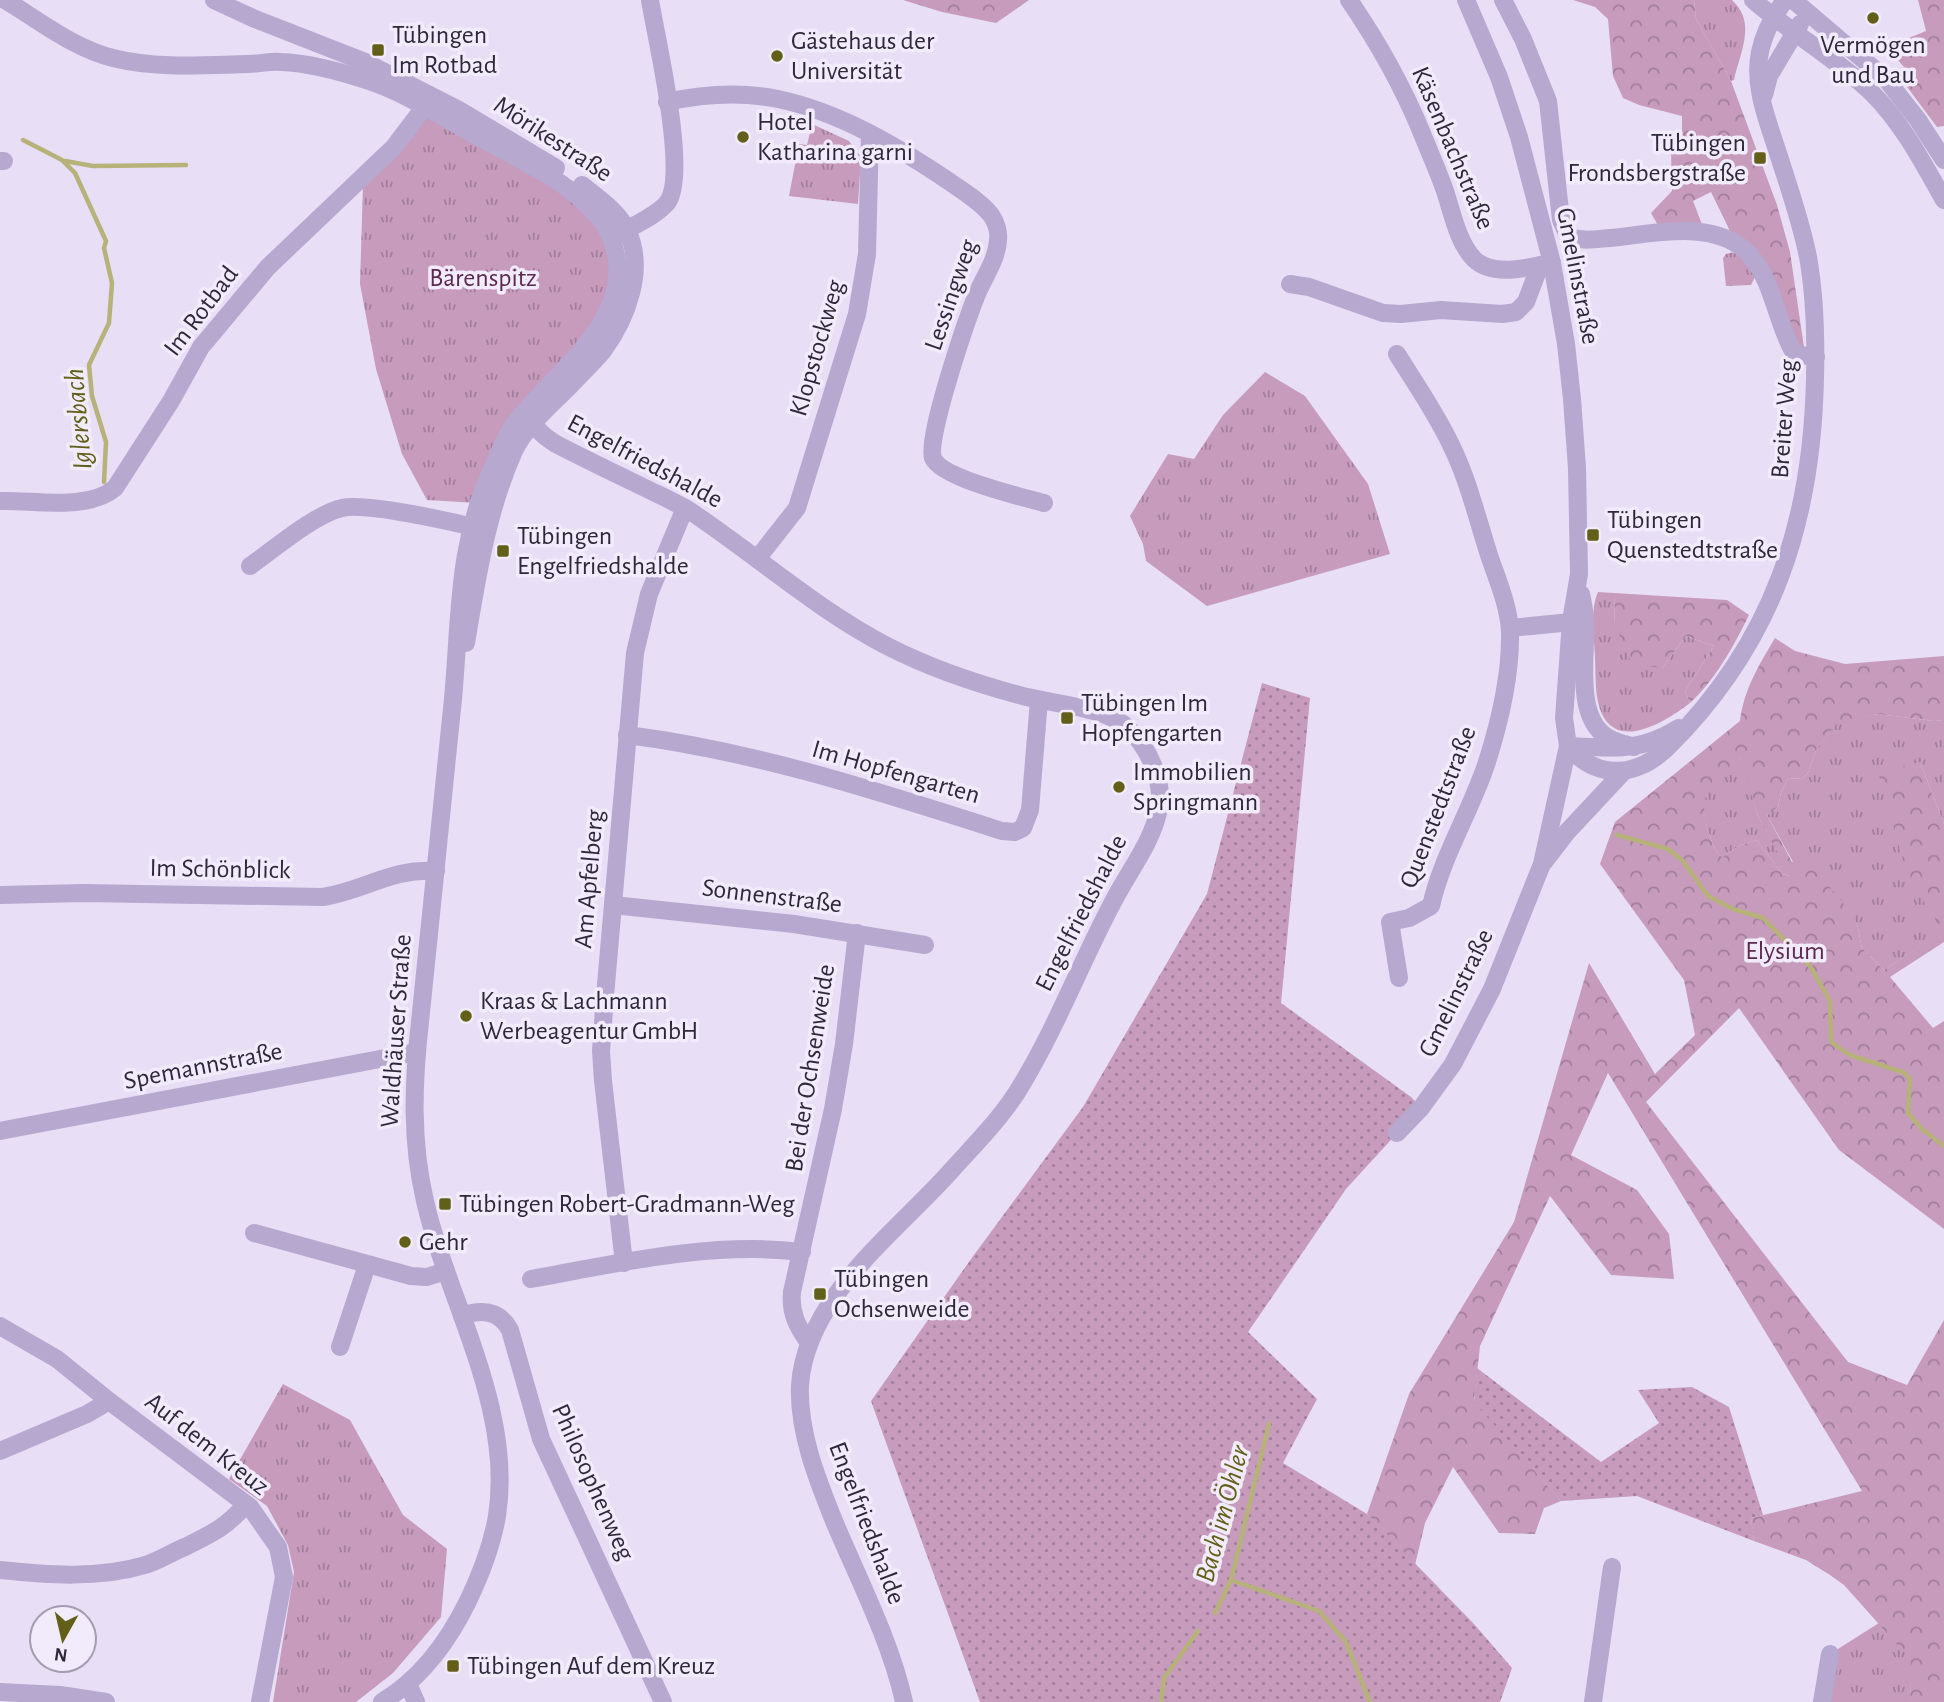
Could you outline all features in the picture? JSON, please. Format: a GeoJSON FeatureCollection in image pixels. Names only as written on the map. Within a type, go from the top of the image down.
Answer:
{"type":"FeatureCollection","features":[{"type":"Feature","properties":{"kind":"street"},"geometry":{"type":"LineString","coordinates":[[5,0],[80,46],[117,59],[161,65],[257,64],[278,61],[287,57],[290,51],[282,30]]}},
{"type":"Feature","properties":{"kind":"street","name":"Mörikestraße"},"geometry":{"type":"LineString","coordinates":[[214,0],[365,62],[569,190],[619,234]]}},
{"type":"Feature","properties":{"kind":"street"},"geometry":{"type":"LineString","coordinates":[[619,234],[659,210],[667,202],[676,167],[650,0]]}},
{"type":"Feature","properties":{"kind":"street","name":"Käsenbachstraße"},"geometry":{"type":"LineString","coordinates":[[1349,0],[1405,95],[1461,234],[1475,260],[1486,267],[1498,269],[1546,264]]}},
{"type":"Feature","properties":{"kind":"street","name":"Gmelinstraße"},"geometry":{"type":"LineString","coordinates":[[1397,1133],[1421,1108],[1453,1064],[1492,989],[1542,864],[1568,746],[1564,718],[1578,621],[1577,468],[1566,344],[1519,137],[1499,77],[1466,0]]}},
{"type":"Feature","properties":{"kind":"street"},"geometry":{"type":"LineString","coordinates":[[1503,0],[1523,39],[1548,101],[1561,220],[1568,236],[1586,239],[1686,231],[1709,233],[1724,238],[1748,253],[1760,270],[1793,351],[1800,355],[1816,356]]}},
{"type":"Feature","properties":{"kind":"street"},"geometry":{"type":"LineString","coordinates":[[1753,0],[1842,67],[1873,94],[1907,137],[1944,201]]}},
{"type":"Feature","properties":{"kind":"street","name":"Breiter Weg"},"geometry":{"type":"LineString","coordinates":[[1624,771],[1663,751],[1722,686],[1765,613],[1787,560],[1801,512],[1810,461],[1815,403],[1814,303],[1808,257],[1762,102],[1758,79],[1759,55],[1773,17],[1785,0]]}},
{"type":"Feature","properties":{"kind":"street"},"geometry":{"type":"LineString","coordinates":[[1793,0],[1886,79],[1918,120],[1944,160]]}},
{"type":"Feature","properties":{"kind":"street"},"geometry":{"type":"LineString","coordinates":[[1762,102],[1769,76],[1808,13]]}},
{"type":"Feature","properties":{"kind":"street"},"geometry":{"type":"LineString","coordinates":[[278,61],[371,81],[424,99]]}},
{"type":"Feature","properties":{"kind":"street","name":"Lessingweg"},"geometry":{"type":"LineString","coordinates":[[667,102],[732,95],[779,99],[870,134],[923,164],[987,211],[996,224],[999,239],[967,321],[931,452],[935,462],[943,470],[1044,503]]}},
{"type":"Feature","properties":{"kind":"street","name":"Im Rotbad"},"geometry":{"type":"LineString","coordinates":[[0,501],[83,501],[96,499],[115,488],[171,401],[201,346],[268,267],[382,160],[410,128],[424,99]]}},
{"type":"Feature","properties":{"kind":"street","name":"Klopstockweg"},"geometry":{"type":"LineString","coordinates":[[757,559],[797,508],[857,314],[867,254],[870,134]]}},
{"type":"Feature","properties":{"kind":"street","name":"Waldhäuser Straße"},"geometry":{"type":"LineString","coordinates":[[382,1702],[408,1684],[431,1661],[461,1615],[488,1552],[497,1515],[499,1489],[494,1434],[481,1375],[425,1205],[417,1163],[413,1115],[416,1052],[453,693],[464,658],[479,529],[526,419],[603,320],[611,302],[617,272],[619,234]]}},
{"type":"Feature","properties":{"kind":"street"},"geometry":{"type":"LineString","coordinates":[[1290,284],[1309,287],[1383,313],[1441,310],[1502,314],[1516,312],[1526,302],[1546,264]]}},
{"type":"Feature","properties":{"kind":"street","name":"Quenstedtstraße"},"geometry":{"type":"LineString","coordinates":[[1396,354],[1438,419],[1462,468],[1510,628],[1501,708],[1486,763],[1469,811],[1439,878],[1431,905],[1416,915],[1390,922],[1399,978]]}},
{"type":"Feature","properties":{"kind":"street","name":"Engelfriedshalde"},"geometry":{"type":"LineString","coordinates":[[526,419],[556,444],[685,508],[884,645],[940,670],[1039,700],[1095,712],[1125,725],[1154,766],[1161,795],[1150,836],[1112,902],[1021,1086],[983,1136],[842,1288],[817,1322],[803,1364],[800,1390],[803,1423],[811,1458],[827,1504],[884,1641],[904,1702]]}},
{"type":"Feature","properties":{"kind":"street"},"geometry":{"type":"LineString","coordinates":[[250,566],[314,522],[341,508],[356,507],[479,529]]}},
{"type":"Feature","properties":{"kind":"street","name":"Am Apfelberg"},"geometry":{"type":"LineString","coordinates":[[624,1263],[602,1067],[612,905],[633,672],[641,624],[649,594],[685,508]]}},
{"type":"Feature","properties":{"kind":"street"},"geometry":{"type":"LineString","coordinates":[[1510,628],[1578,621]]}},
{"type":"Feature","properties":{"kind":"street","name":"Gmelinstraße"},"geometry":{"type":"LineString","coordinates":[[1578,621],[1589,712],[1606,737],[1633,747]]}},
{"type":"Feature","properties":{"kind":"street","name":"Im Hopfengarten"},"geometry":{"type":"LineString","coordinates":[[627,735],[679,742],[758,761],[914,802],[1002,831],[1015,832],[1023,828],[1030,810],[1039,700]]}},
{"type":"Feature","properties":{"kind":"street","name":"Breiter Weg"},"geometry":{"type":"LineString","coordinates":[[1568,746],[1611,749],[1633,747],[1657,740],[1693,718]]}},
{"type":"Feature","properties":{"kind":"street"},"geometry":{"type":"LineString","coordinates":[[1568,746],[1577,757],[1588,764],[1607,771],[1624,771]]}},
{"type":"Feature","properties":{"kind":"street","name":"Gmelinstraße"},"geometry":{"type":"LineString","coordinates":[[1542,864],[1567,832],[1624,771]]}},
{"type":"Feature","properties":{"kind":"street","name":"Im Schönblick"},"geometry":{"type":"LineString","coordinates":[[0,895],[84,893],[323,897],[346,893],[405,871],[436,871]]}},
{"type":"Feature","properties":{"kind":"street","name":"Sonnenstraße"},"geometry":{"type":"LineString","coordinates":[[612,905],[731,916],[925,945]]}},
{"type":"Feature","properties":{"kind":"street","name":"Bei der Ochsenweide"},"geometry":{"type":"LineString","coordinates":[[809,1343],[794,1319],[791,1307],[835,1097],[857,933]]}},
{"type":"Feature","properties":{"kind":"street","name":"Spemannstraße"},"geometry":{"type":"LineString","coordinates":[[0,1131],[416,1052]]}},
{"type":"Feature","properties":{"kind":"street"},"geometry":{"type":"LineString","coordinates":[[254,1233],[411,1276],[427,1276],[446,1270]]}},
{"type":"Feature","properties":{"kind":"street"},"geometry":{"type":"LineString","coordinates":[[531,1279],[721,1250],[755,1248],[802,1252]]}},
{"type":"Feature","properties":{"kind":"street"},"geometry":{"type":"LineString","coordinates":[[340,1347],[368,1265]]}},
{"type":"Feature","properties":{"kind":"street","name":"Philosophenweg"},"geometry":{"type":"LineString","coordinates":[[462,1316],[485,1310],[505,1320],[541,1439],[663,1702]]}},
{"type":"Feature","properties":{"kind":"street","name":"Auf dem Kreuz"},"geometry":{"type":"LineString","coordinates":[[0,1326],[57,1359],[246,1504],[265,1525],[278,1547],[284,1577],[260,1702]]}},
{"type":"Feature","properties":{"kind":"street"},"geometry":{"type":"LineString","coordinates":[[0,1451],[77,1418],[109,1401]]}},
{"type":"Feature","properties":{"kind":"street"},"geometry":{"type":"LineString","coordinates":[[0,1570],[88,1574],[145,1565],[215,1532],[232,1521],[246,1504]]}},
{"type":"Feature","properties":{"kind":"street"},"geometry":{"type":"LineString","coordinates":[[1593,1702],[1612,1567]]}},
{"type":"Feature","properties":{"kind":"street"},"geometry":{"type":"LineString","coordinates":[[1822,1702],[1830,1654]]}},
{"type":"Feature","properties":{"kind":"street"},"geometry":{"type":"LineString","coordinates":[[408,1684],[416,1702]]}},
{"type":"Feature","properties":{"kind":"street"},"geometry":{"type":"LineString","coordinates":[[0,1692],[60,1695],[106,1702]]}},
{"type":"Feature","properties":{"kind":"green space"},"geometry":{"type":"Polygon","coordinates":[[[903,0],[1029,0],[996,23],[942,12],[903,0]]]}},
{"type":"Feature","properties":{"kind":"green space"},"geometry":{"type":"Polygon","coordinates":[[[1573,0],[1694,0],[1696,19],[1731,81],[1777,205],[1790,252],[1805,354],[1732,235],[1711,192],[1693,201],[1703,227],[1659,227],[1651,213],[1672,191],[1671,150],[1682,149],[1682,116],[1623,98],[1613,76],[1608,19],[1595,7],[1573,0]]]}},
{"type":"Feature","properties":{"kind":"green space"},"geometry":{"type":"Polygon","coordinates":[[[1694,0],[1732,0],[1740,9],[1744,18],[1745,38],[1734,80],[1731,81],[1696,19],[1694,0]]]}},
{"type":"Feature","properties":{"kind":"green space"},"geometry":{"type":"Polygon","coordinates":[[[1918,0],[1944,0],[1944,126],[1937,127],[1896,72],[1904,67],[1887,47],[1926,31],[1918,0]]]}},
{"type":"Feature","properties":{"kind":"green space","name":"Bärenspitz"},"geometry":{"type":"Polygon","coordinates":[[[422,105],[535,169],[599,219],[615,288],[477,503],[427,500],[402,454],[376,369],[360,284],[363,185],[422,105]]]}},
{"type":"Feature","properties":{"kind":"green space"},"geometry":{"type":"Polygon","coordinates":[[[812,124],[849,141],[861,157],[858,204],[789,196],[799,144],[807,145],[812,124]]]}},
{"type":"Feature","properties":{"kind":"green space"},"geometry":{"type":"Polygon","coordinates":[[[1734,252],[1741,253],[1756,275],[1751,285],[1726,286],[1723,258],[1734,252]]]}},
{"type":"Feature","properties":{"kind":"green space"},"geometry":{"type":"Polygon","coordinates":[[[1265,372],[1305,396],[1368,484],[1390,554],[1207,606],[1146,561],[1143,544],[1130,516],[1168,454],[1194,459],[1223,415],[1265,372]]]}},
{"type":"Feature","properties":{"kind":"green space"},"geometry":{"type":"Polygon","coordinates":[[[1598,592],[1614,593],[1615,626],[1662,668],[1686,636],[1714,646],[1685,691],[1690,703],[1658,724],[1645,729],[1620,731],[1610,725],[1602,714],[1596,685],[1593,623],[1598,592]]]}},
{"type":"Feature","properties":{"kind":"green space"},"geometry":{"type":"Polygon","coordinates":[[[1614,593],[1727,600],[1749,615],[1723,662],[1708,684],[1690,703],[1685,691],[1714,646],[1686,636],[1662,668],[1632,664],[1615,626],[1614,593]]]}},
{"type":"Feature","properties":{"kind":"green space","name":"Elysium"},"geometry":{"type":"Polygon","coordinates":[[[1775,638],[1795,651],[1845,664],[1944,656],[1944,720],[1878,714],[1839,721],[1817,748],[1808,773],[1802,779],[1788,778],[1778,807],[1767,815],[1792,862],[1806,860],[1841,900],[1857,924],[1862,948],[1884,970],[1943,931],[1907,875],[1878,772],[1920,762],[1944,824],[1944,942],[1890,977],[1933,1028],[1944,1021],[1944,1229],[1839,1150],[1739,1008],[1646,1102],[1848,1362],[1907,1385],[1944,1320],[1944,1702],[1910,1702],[1911,1660],[1844,1585],[1806,1560],[1754,1541],[1751,1518],[1862,1491],[1608,1073],[1571,1155],[1637,1190],[1669,1234],[1674,1279],[1611,1275],[1550,1196],[1480,1346],[1474,1401],[1561,1501],[1544,1508],[1535,1534],[1499,1533],[1453,1467],[1425,1523],[1415,1565],[1367,1514],[1409,1394],[1514,1222],[1589,963],[1655,1074],[1695,1035],[1684,980],[1600,864],[1615,822],[1740,721],[1749,688],[1775,638]],[[1740,758],[1715,782],[1706,798],[1705,819],[1714,846],[1722,857],[1741,845],[1757,840],[1782,874],[1790,876],[1758,816],[1740,758]]]}},
{"type":"Feature","properties":{"kind":"green space"},"geometry":{"type":"Polygon","coordinates":[[[1262,683],[1310,698],[1281,1003],[1421,1107],[1346,1189],[1248,1332],[1317,1399],[1283,1463],[1367,1514],[1474,1624],[1512,1668],[1500,1702],[980,1702],[871,1401],[1083,1107],[1207,894],[1262,683]]]}},
{"type":"Feature","properties":{"kind":"green space"},"geometry":{"type":"Polygon","coordinates":[[[1878,714],[1944,720],[1944,824],[1920,762],[1931,911],[1944,931],[1884,970],[1862,948],[1857,924],[1793,862],[1767,815],[1778,807],[1788,778],[1802,779],[1808,773],[1817,748],[1839,720],[1878,714]]]}},
{"type":"Feature","properties":{"kind":"green space"},"geometry":{"type":"Polygon","coordinates":[[[1741,757],[1758,816],[1791,876],[1782,874],[1757,840],[1741,845],[1722,857],[1714,846],[1705,819],[1705,798],[1715,782],[1741,757]]]}},
{"type":"Feature","properties":{"kind":"green space"},"geometry":{"type":"Polygon","coordinates":[[[1477,1368],[1601,1462],[1659,1423],[1638,1390],[1692,1387],[1729,1407],[1763,1515],[1751,1518],[1754,1541],[1637,1496],[1561,1501],[1474,1402],[1477,1368]]]}},
{"type":"Feature","properties":{"kind":"green space"},"geometry":{"type":"Polygon","coordinates":[[[283,1384],[350,1420],[403,1515],[447,1549],[441,1617],[393,1673],[356,1702],[273,1702],[294,1572],[288,1545],[267,1506],[229,1479],[283,1384]]]}},
{"type":"Feature","properties":{"kind":"green space"},"geometry":{"type":"Polygon","coordinates":[[[1879,1623],[1912,1660],[1910,1702],[1825,1702],[1830,1654],[1879,1623]]]}},
{"type":"Feature","properties":{"kind":"waterway","name":"Iglersbach"},"geometry":{"type":"LineString","coordinates":[[23,140],[62,160],[75,173],[106,241],[104,248],[112,283],[109,323],[89,365],[92,396],[106,442],[104,482]]}},
{"type":"Feature","properties":{"kind":"waterway"},"geometry":{"type":"LineString","coordinates":[[65,161],[93,166],[186,165]]}},
{"type":"Feature","properties":{"kind":"waterway"},"geometry":{"type":"LineString","coordinates":[[1617,835],[1668,849],[1682,860],[1708,896],[1733,909],[1763,918],[1810,966],[1830,1001],[1831,1042],[1850,1055],[1905,1073],[1910,1079],[1908,1113],[1922,1129],[1944,1146]]}},
{"type":"Feature","properties":{"kind":"waterway","name":"Bach im Öhler"},"geometry":{"type":"LineString","coordinates":[[1215,1613],[1231,1580],[1269,1424]]}},
{"type":"Feature","properties":{"kind":"waterway"},"geometry":{"type":"LineString","coordinates":[[1231,1580],[1319,1611],[1346,1642],[1370,1702]]}},
{"type":"Feature","properties":{"kind":"waterway","name":"Bach im Öhler"},"geometry":{"type":"LineString","coordinates":[[1161,1702],[1164,1678],[1198,1631]]}},
{"type":"Feature","properties":{"kind":"place","name":"Vermögen und Bau"},"geometry":{"type":"Point","coordinates":[1873,18]}},
{"type":"Feature","properties":{"kind":"place","name":"Tübingen Im Rotbad"},"geometry":{"type":"Point","coordinates":[378,50]}},
{"type":"Feature","properties":{"kind":"place","name":"Gästehaus der Universität"},"geometry":{"type":"Point","coordinates":[777,56]}},
{"type":"Feature","properties":{"kind":"place","name":"Hotel Katharina garni"},"geometry":{"type":"Point","coordinates":[743,137]}},
{"type":"Feature","properties":{"kind":"place","name":"Tübingen Frondsbergstraße"},"geometry":{"type":"Point","coordinates":[1760,158]}},
{"type":"Feature","properties":{"kind":"place","name":"Tübingen Quenstedtstraße"},"geometry":{"type":"Point","coordinates":[1593,535]}},
{"type":"Feature","properties":{"kind":"place","name":"Tübingen Engelfriedshalde"},"geometry":{"type":"Point","coordinates":[503,551]}},
{"type":"Feature","properties":{"kind":"place","name":"Tübingen Im Hopfengarten"},"geometry":{"type":"Point","coordinates":[1067,718]}},
{"type":"Feature","properties":{"kind":"place","name":"Immobilien Springmann"},"geometry":{"type":"Point","coordinates":[1119,787]}},
{"type":"Feature","properties":{"kind":"place","name":"Kraas & Lachmann Werbeagentur GmbH"},"geometry":{"type":"Point","coordinates":[466,1016]}},
{"type":"Feature","properties":{"kind":"place","name":"Tübingen Robert-Gradmann-Weg"},"geometry":{"type":"Point","coordinates":[445,1204]}},
{"type":"Feature","properties":{"kind":"place","name":"Gehr"},"geometry":{"type":"Point","coordinates":[405,1242]}},
{"type":"Feature","properties":{"kind":"place","name":"Tübingen Ochsenweide"},"geometry":{"type":"Point","coordinates":[820,1294]}},
{"type":"Feature","properties":{"kind":"place","name":"Tübingen Auf dem Kreuz"},"geometry":{"type":"Point","coordinates":[453,1666]}}]}
